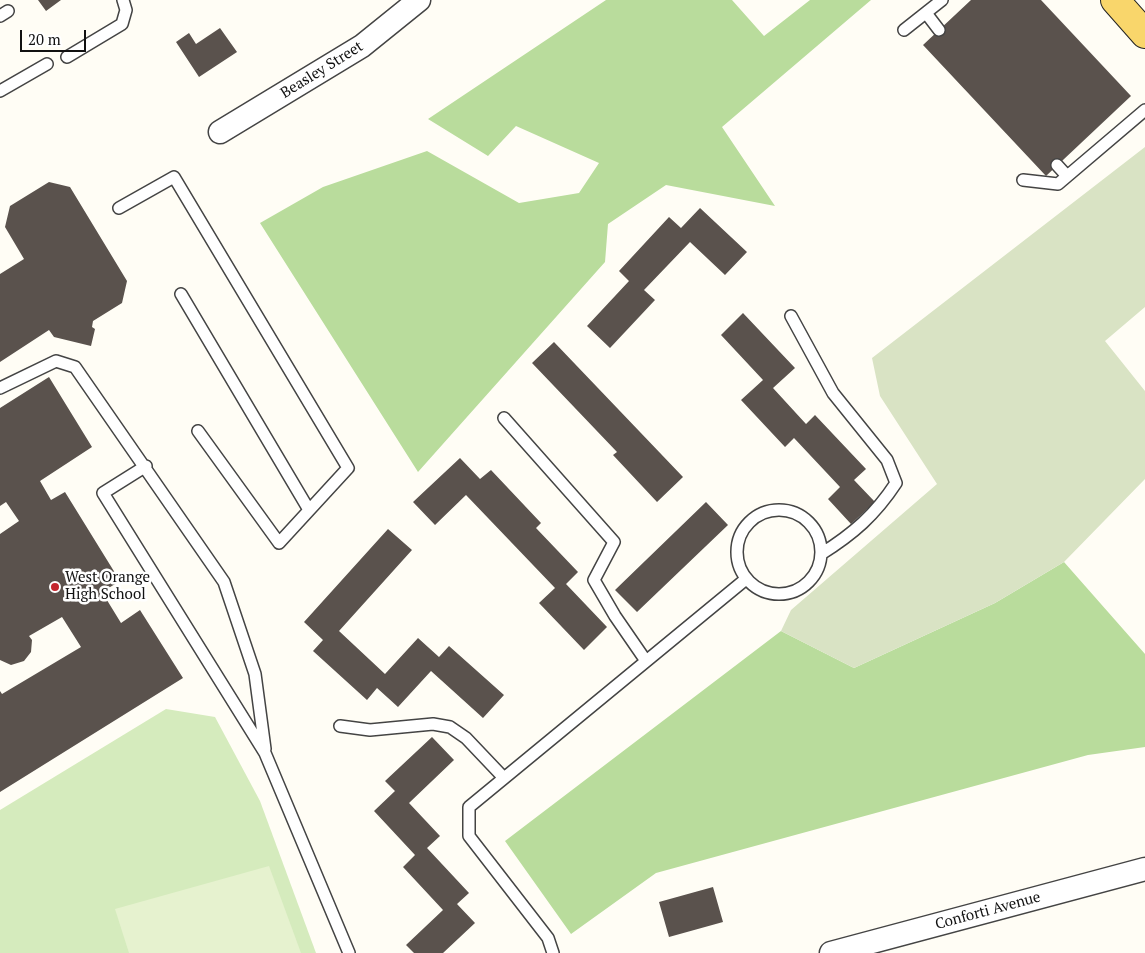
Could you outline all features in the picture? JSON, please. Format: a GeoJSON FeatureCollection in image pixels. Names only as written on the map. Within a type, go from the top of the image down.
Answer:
{"type":"FeatureCollection","features":[{"type":"Feature","properties":{"kind":"main road"},"geometry":{"type":"LineString","coordinates":[[1115,0],[1145,34]]}},
{"type":"Feature","properties":{"kind":"street","name":"Beasley Street"},"geometry":{"type":"LineString","coordinates":[[220,132],[362,46],[419,0]]}},
{"type":"Feature","properties":{"kind":"street","name":"Conforti Avenue"},"geometry":{"type":"LineString","coordinates":[[831,953],[1145,869]]}},
{"type":"Feature","properties":{"kind":"lane"},"geometry":{"type":"LineString","coordinates":[[66,57],[122,24],[126,10],[123,0]]}},
{"type":"Feature","properties":{"kind":"lane"},"geometry":{"type":"LineString","coordinates":[[904,30],[942,0]]}},
{"type":"Feature","properties":{"kind":"lane"},"geometry":{"type":"LineString","coordinates":[[926,13],[939,30]]}},
{"type":"Feature","properties":{"kind":"lane"},"geometry":{"type":"LineString","coordinates":[[0,91],[47,64]]}},
{"type":"Feature","properties":{"kind":"lane"},"geometry":{"type":"LineString","coordinates":[[1023,180],[1058,184],[1145,110]]}},
{"type":"Feature","properties":{"kind":"lane"},"geometry":{"type":"LineString","coordinates":[[1057,165],[1067,176]]}},
{"type":"Feature","properties":{"kind":"lane"},"geometry":{"type":"LineString","coordinates":[[119,208],[174,177],[348,468],[279,543],[198,431]]}},
{"type":"Feature","properties":{"kind":"lane"},"geometry":{"type":"LineString","coordinates":[[181,294],[310,510]]}},
{"type":"Feature","properties":{"kind":"lane"},"geometry":{"type":"LineString","coordinates":[[791,316],[833,393],[887,460],[896,484],[874,513],[849,537],[821,554]]}},
{"type":"Feature","properties":{"kind":"lane"},"geometry":{"type":"LineString","coordinates":[[0,388],[56,361],[75,367],[146,466],[224,582],[255,674],[266,753]]}},
{"type":"Feature","properties":{"kind":"lane"},"geometry":{"type":"LineString","coordinates":[[504,418],[614,542],[594,580],[615,616],[646,661]]}},
{"type":"Feature","properties":{"kind":"lane"},"geometry":{"type":"LineString","coordinates":[[146,466],[103,493],[266,753],[349,953]]}},
{"type":"Feature","properties":{"kind":"lane"},"geometry":{"type":"LineString","coordinates":[[777,509],[790,510],[806,519],[814,529],[820,541],[821,554],[818,567],[812,578],[798,590],[785,594],[772,594],[760,589],[746,579],[737,558],[737,545],[743,528],[752,519],[764,512],[777,509]]}},
{"type":"Feature","properties":{"kind":"lane"},"geometry":{"type":"LineString","coordinates":[[553,953],[548,938],[470,836],[468,807],[746,579]]}},
{"type":"Feature","properties":{"kind":"lane"},"geometry":{"type":"LineString","coordinates":[[340,726],[370,730],[433,724],[450,727],[466,738],[504,778]]}},
{"type":"Feature","properties":{"kind":"green space"},"geometry":{"type":"Polygon","coordinates":[[[606,0],[732,0],[764,36],[810,0],[871,0],[722,127],[775,206],[666,185],[608,224],[605,262],[418,472],[260,223],[323,187],[427,151],[519,203],[579,193],[599,163],[516,126],[488,156],[428,119],[606,0]]]}},
{"type":"Feature","properties":{"kind":"green space"},"geometry":{"type":"Polygon","coordinates":[[[1145,147],[1145,307],[1105,341],[1145,391],[1145,479],[1064,562],[995,603],[854,668],[781,631],[791,610],[937,484],[880,396],[872,358],[1145,147]]]}},
{"type":"Feature","properties":{"kind":"green space"},"geometry":{"type":"Polygon","coordinates":[[[1064,562],[1145,654],[1145,747],[1088,755],[656,873],[571,934],[505,841],[781,631],[854,668],[995,603],[1064,562]]]}},
{"type":"Feature","properties":{"kind":"green space"},"geometry":{"type":"Polygon","coordinates":[[[166,709],[215,717],[260,801],[316,953],[0,953],[0,810],[166,709]]]}},
{"type":"Feature","properties":{"kind":"green space"},"geometry":{"type":"Polygon","coordinates":[[[269,866],[301,953],[129,953],[115,909],[269,866]]]}},
{"type":"Feature","properties":{"kind":"building"},"geometry":{"type":"Polygon","coordinates":[[[38,0],[61,0],[46,11],[38,0]]]}},
{"type":"Feature","properties":{"kind":"building"},"geometry":{"type":"Polygon","coordinates":[[[971,0],[1041,0],[1131,96],[1046,176],[923,45],[971,0]]]}},
{"type":"Feature","properties":{"kind":"building"},"geometry":{"type":"Polygon","coordinates":[[[220,28],[237,52],[199,77],[176,42],[189,33],[196,44],[220,28]]]}},
{"type":"Feature","properties":{"kind":"building"},"geometry":{"type":"Polygon","coordinates":[[[49,182],[70,187],[127,281],[122,303],[93,321],[92,327],[95,329],[91,346],[54,337],[49,330],[0,362],[0,274],[24,259],[5,227],[10,206],[49,182]]]}},
{"type":"Feature","properties":{"kind":"building"},"geometry":{"type":"Polygon","coordinates":[[[700,208],[747,252],[725,275],[690,242],[644,290],[655,300],[610,348],[587,326],[629,281],[619,271],[669,217],[681,228],[700,208]]]}},
{"type":"Feature","properties":{"kind":"building"},"geometry":{"type":"Polygon","coordinates":[[[743,313],[795,368],[773,388],[806,424],[815,415],[866,469],[854,480],[875,502],[851,524],[828,499],[840,487],[794,438],[785,447],[741,400],[763,380],[721,335],[743,313]]]}},
{"type":"Feature","properties":{"kind":"building"},"geometry":{"type":"Polygon","coordinates":[[[554,342],[683,477],[657,502],[613,455],[617,452],[532,363],[554,342]]]}},
{"type":"Feature","properties":{"kind":"building","name":"West Orange High School"},"geometry":{"type":"Polygon","coordinates":[[[49,377],[92,447],[40,481],[51,500],[65,492],[120,581],[102,592],[121,623],[140,610],[183,678],[0,792],[0,691],[2,694],[81,647],[62,617],[29,636],[32,640],[31,652],[24,661],[11,665],[0,660],[0,534],[19,521],[6,502],[0,506],[0,408],[49,377]]]}},
{"type":"Feature","properties":{"kind":"building"},"geometry":{"type":"Polygon","coordinates":[[[460,458],[480,479],[491,470],[541,523],[536,528],[578,572],[566,584],[607,627],[584,650],[539,603],[555,588],[466,495],[435,525],[413,502],[460,458]]]}},
{"type":"Feature","properties":{"kind":"building"},"geometry":{"type":"Polygon","coordinates":[[[706,502],[728,525],[637,612],[615,590],[706,502]]]}},
{"type":"Feature","properties":{"kind":"building"},"geometry":{"type":"Polygon","coordinates":[[[388,529],[412,550],[339,631],[385,674],[418,638],[439,657],[449,646],[504,695],[483,718],[431,671],[398,707],[377,688],[367,700],[313,651],[323,640],[304,622],[388,529]]]}},
{"type":"Feature","properties":{"kind":"building"},"geometry":{"type":"Polygon","coordinates":[[[432,737],[454,760],[409,803],[440,836],[427,848],[469,893],[457,904],[475,923],[443,953],[414,953],[406,945],[443,910],[403,867],[415,855],[374,811],[395,791],[385,781],[432,737]]]}},
{"type":"Feature","properties":{"kind":"building"},"geometry":{"type":"Polygon","coordinates":[[[713,887],[723,922],[669,937],[659,902],[713,887]]]}},
{"type":"Feature","properties":{"kind":"place","name":"West Orange High School"},"geometry":{"type":"Point","coordinates":[55,587]}}]}
